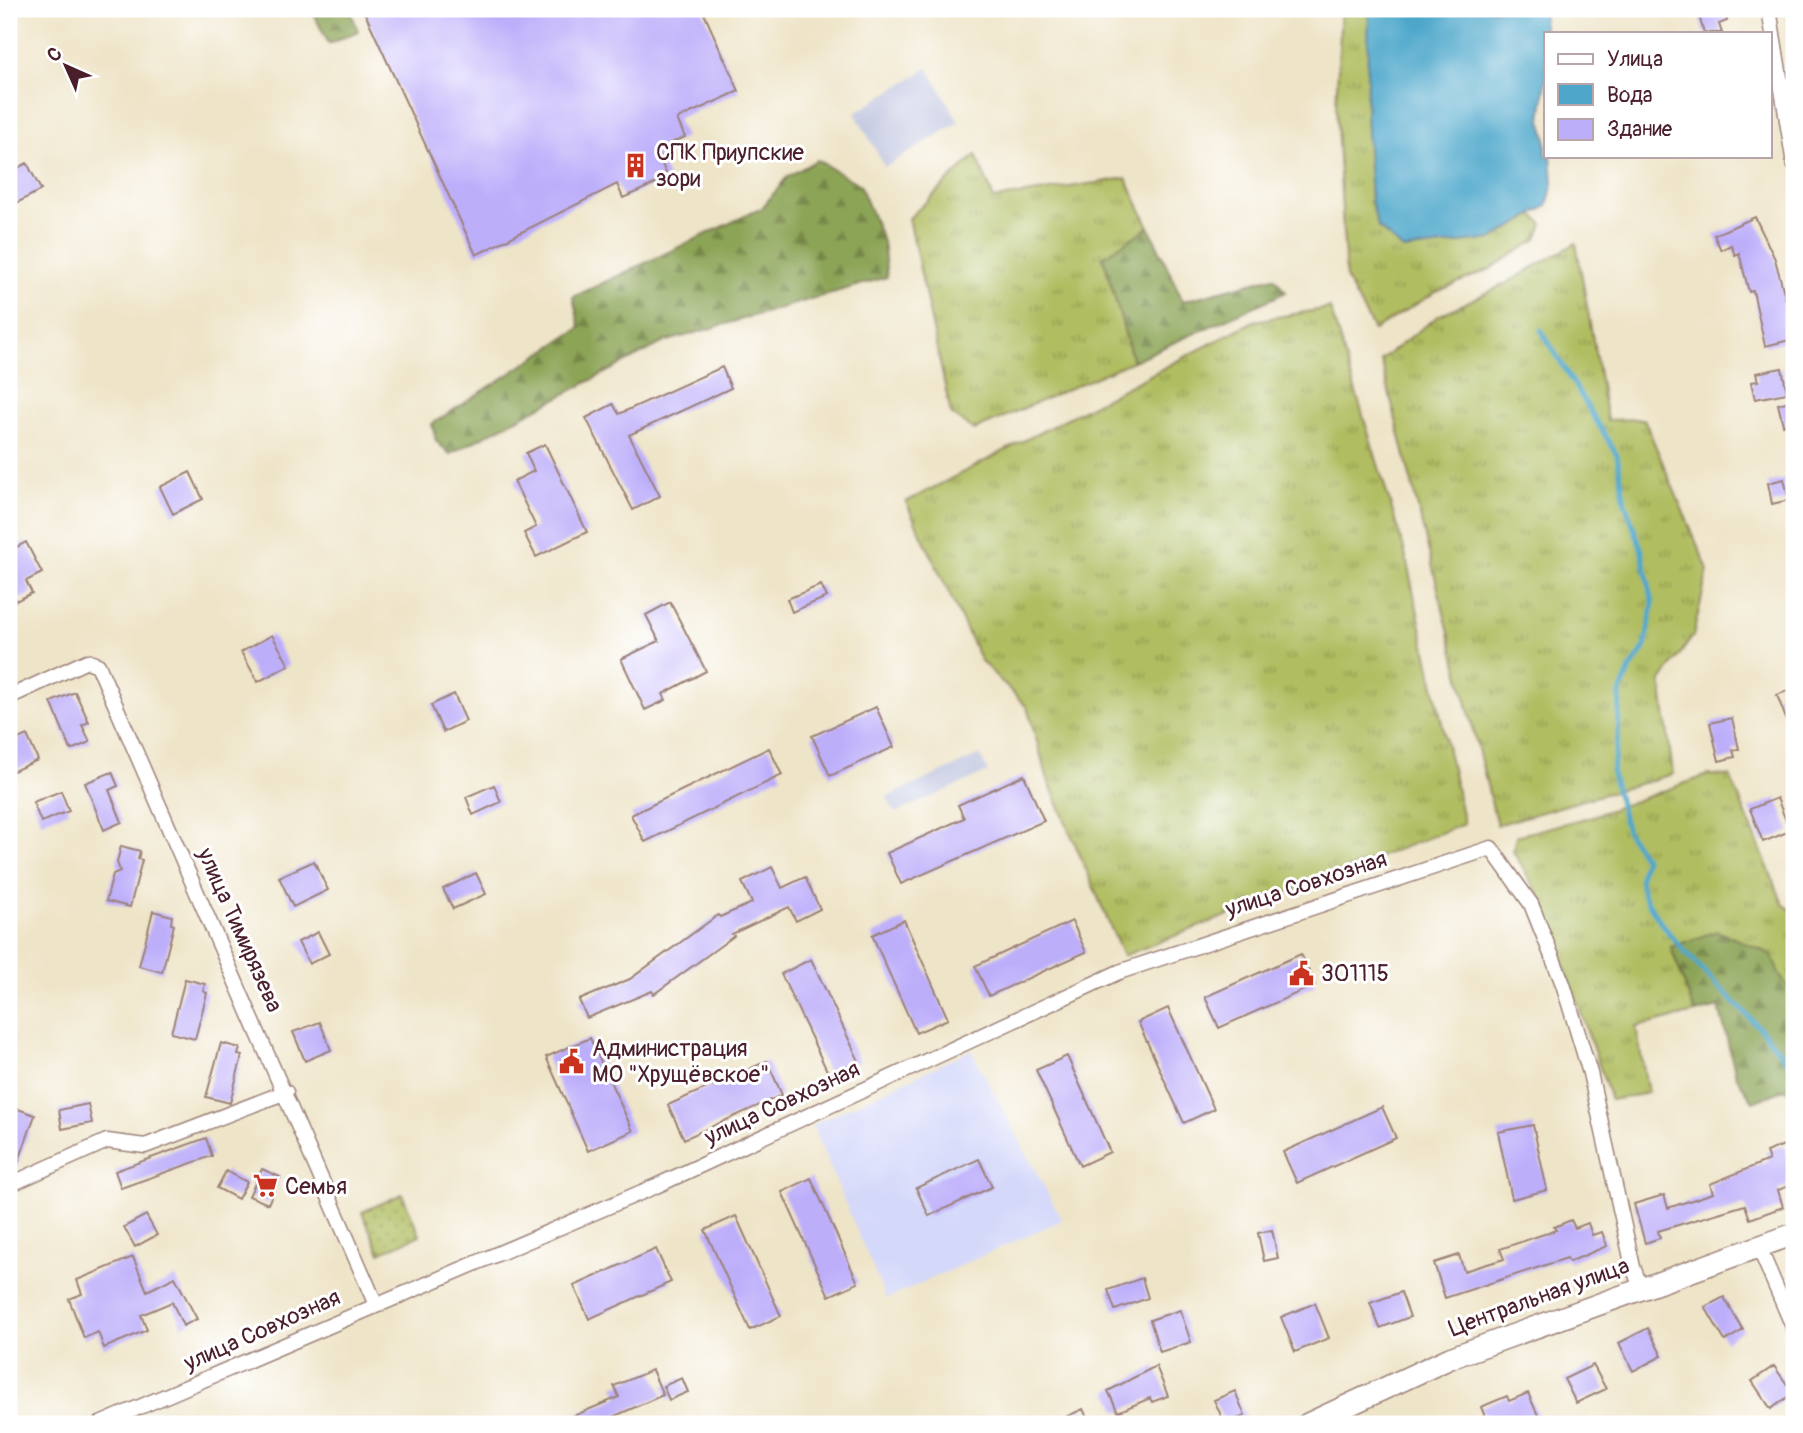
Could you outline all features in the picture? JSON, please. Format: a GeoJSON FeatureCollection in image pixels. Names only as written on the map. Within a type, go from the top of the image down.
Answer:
{"type":"FeatureCollection","features":[{"type":"Feature","properties":{"kind":"main road","name":"Центральная улица"},"geometry":{"type":"LineString","coordinates":[[1308,1424],[1450,1358],[1794,1234]]}},
{"type":"Feature","properties":{"kind":"street"},"geometry":{"type":"LineString","coordinates":[[1769,9],[1794,164]]}},
{"type":"Feature","properties":{"kind":"street","name":"улица Тимирязева"},"geometry":{"type":"LineString","coordinates":[[9,697],[87,661],[98,665],[286,1092],[376,1305]]}},
{"type":"Feature","properties":{"kind":"street","name":"улица Совхозная"},"geometry":{"type":"LineString","coordinates":[[100,1424],[284,1348],[376,1305],[656,1186],[1118,972],[1491,848],[1531,904],[1563,984],[1590,1073],[1633,1267],[1641,1288]]}},
{"type":"Feature","properties":{"kind":"street"},"geometry":{"type":"LineString","coordinates":[[9,1185],[107,1141],[145,1146],[286,1092]]}},
{"type":"Feature","properties":{"kind":"street"},"geometry":{"type":"LineString","coordinates":[[1758,1245],[1794,1329]]}},
{"type":"Feature","properties":{"kind":"shaded area"},"geometry":{"type":"Polygon","coordinates":[[[928,68],[959,122],[885,167],[855,113],[928,68]]]}},
{"type":"Feature","properties":{"kind":"shaded area"},"geometry":{"type":"Polygon","coordinates":[[[980,755],[988,772],[895,813],[887,797],[980,755]]]}},
{"type":"Feature","properties":{"kind":"shaded area"},"geometry":{"type":"Polygon","coordinates":[[[971,1050],[1062,1220],[886,1299],[812,1125],[971,1050]]]}},
{"type":"Feature","properties":{"kind":"green space"},"geometry":{"type":"Polygon","coordinates":[[[311,9],[350,9],[358,31],[329,44],[311,9]]]}},
{"type":"Feature","properties":{"kind":"green space"},"geometry":{"type":"Polygon","coordinates":[[[1341,9],[1369,9],[1403,250],[1492,239],[1533,215],[1543,224],[1537,239],[1490,269],[1436,292],[1374,330],[1346,279],[1336,107],[1341,9]]]}},
{"type":"Feature","properties":{"kind":"green space"},"geometry":{"type":"Polygon","coordinates":[[[976,155],[994,199],[1126,178],[1149,227],[1103,257],[1133,361],[974,430],[951,414],[909,218],[976,155]]]}},
{"type":"Feature","properties":{"kind":"green space"},"geometry":{"type":"Polygon","coordinates":[[[817,160],[860,185],[883,242],[887,277],[664,342],[450,454],[436,441],[432,424],[580,328],[573,297],[762,208],[787,177],[817,160]]]}},
{"type":"Feature","properties":{"kind":"green space"},"geometry":{"type":"Polygon","coordinates":[[[1149,227],[1183,301],[1274,277],[1286,292],[1133,361],[1103,257],[1149,227]]]}},
{"type":"Feature","properties":{"kind":"green space"},"geometry":{"type":"Polygon","coordinates":[[[1576,243],[1607,420],[1644,419],[1708,570],[1693,636],[1661,681],[1673,774],[1497,825],[1381,360],[1438,316],[1505,284],[1576,243]]]}},
{"type":"Feature","properties":{"kind":"green space"},"geometry":{"type":"Polygon","coordinates":[[[1330,308],[1404,549],[1464,824],[1123,956],[1049,783],[1027,707],[981,661],[906,502],[1254,321],[1330,308]]]}},
{"type":"Feature","properties":{"kind":"green space"},"geometry":{"type":"Polygon","coordinates":[[[1708,775],[1730,776],[1783,904],[1794,912],[1794,994],[1780,976],[1770,954],[1671,947],[1695,1013],[1636,1027],[1648,1093],[1611,1100],[1542,900],[1513,851],[1516,836],[1593,816],[1708,775]]]}},
{"type":"Feature","properties":{"kind":"green space"},"geometry":{"type":"Polygon","coordinates":[[[1717,931],[1771,954],[1780,976],[1794,994],[1794,1097],[1786,1089],[1753,1102],[1736,1075],[1719,1007],[1695,1013],[1671,947],[1717,931]]]}},
{"type":"Feature","properties":{"kind":"green space"},"geometry":{"type":"Polygon","coordinates":[[[402,1194],[420,1235],[380,1253],[362,1212],[402,1194]]]}},
{"type":"Feature","properties":{"kind":"water"},"geometry":{"type":"Polygon","coordinates":[[[1369,9],[1543,9],[1544,95],[1541,120],[1544,130],[1544,158],[1551,158],[1553,183],[1547,206],[1492,239],[1403,250],[1378,227],[1371,201],[1366,115],[1369,9]]]}},
{"type":"Feature","properties":{"kind":"building"},"geometry":{"type":"Polygon","coordinates":[[[363,9],[702,9],[739,91],[677,119],[685,137],[656,150],[668,178],[623,198],[617,184],[476,255],[363,9]]]}},
{"type":"Feature","properties":{"kind":"building"},"geometry":{"type":"Polygon","coordinates":[[[1724,9],[1727,21],[1719,24],[1722,32],[1704,32],[1699,16],[1724,9]]]}},
{"type":"Feature","properties":{"kind":"building"},"geometry":{"type":"Polygon","coordinates":[[[27,163],[41,190],[15,204],[9,192],[9,173],[27,163]]]}},
{"type":"Feature","properties":{"kind":"building"},"geometry":{"type":"Polygon","coordinates":[[[1755,217],[1775,259],[1787,304],[1792,302],[1794,313],[1794,339],[1765,346],[1753,291],[1749,292],[1739,253],[1735,255],[1731,245],[1721,250],[1714,235],[1755,217]]]}},
{"type":"Feature","properties":{"kind":"building"},"geometry":{"type":"Polygon","coordinates":[[[722,367],[731,388],[629,435],[660,496],[633,510],[586,418],[613,404],[619,414],[722,367]]]}},
{"type":"Feature","properties":{"kind":"building"},"geometry":{"type":"Polygon","coordinates":[[[1782,368],[1787,393],[1755,399],[1751,382],[1758,381],[1756,373],[1782,368]]]}},
{"type":"Feature","properties":{"kind":"building"},"geometry":{"type":"Polygon","coordinates":[[[1794,400],[1794,422],[1783,425],[1778,404],[1794,400]]]}},
{"type":"Feature","properties":{"kind":"building"},"geometry":{"type":"Polygon","coordinates":[[[545,444],[587,532],[536,557],[524,533],[536,527],[514,481],[534,471],[526,453],[545,444]]]}},
{"type":"Feature","properties":{"kind":"building"},"geometry":{"type":"Polygon","coordinates":[[[190,472],[203,499],[173,514],[160,487],[190,472]]]}},
{"type":"Feature","properties":{"kind":"building"},"geometry":{"type":"Polygon","coordinates":[[[1784,479],[1789,500],[1772,504],[1768,483],[1784,479]]]}},
{"type":"Feature","properties":{"kind":"building"},"geometry":{"type":"Polygon","coordinates":[[[26,542],[42,573],[26,581],[32,593],[16,601],[9,585],[9,551],[26,542]]]}},
{"type":"Feature","properties":{"kind":"building"},"geometry":{"type":"Polygon","coordinates":[[[821,585],[827,597],[792,612],[787,599],[821,585]]]}},
{"type":"Feature","properties":{"kind":"building"},"geometry":{"type":"Polygon","coordinates":[[[670,602],[706,671],[663,694],[666,700],[645,710],[621,659],[659,641],[646,615],[670,602]]]}},
{"type":"Feature","properties":{"kind":"building"},"geometry":{"type":"Polygon","coordinates":[[[272,635],[289,665],[258,682],[241,652],[272,635]]]}},
{"type":"Feature","properties":{"kind":"building"},"geometry":{"type":"Polygon","coordinates":[[[1794,688],[1794,737],[1793,737],[1777,695],[1794,688]]]}},
{"type":"Feature","properties":{"kind":"building"},"geometry":{"type":"Polygon","coordinates":[[[75,692],[89,722],[82,725],[90,742],[71,750],[51,702],[75,692]]]}},
{"type":"Feature","properties":{"kind":"building"},"geometry":{"type":"Polygon","coordinates":[[[454,694],[466,721],[443,732],[431,705],[454,694]]]}},
{"type":"Feature","properties":{"kind":"building"},"geometry":{"type":"Polygon","coordinates":[[[876,707],[894,747],[830,776],[812,736],[876,707]]]}},
{"type":"Feature","properties":{"kind":"building"},"geometry":{"type":"Polygon","coordinates":[[[1732,718],[1739,749],[1733,750],[1735,757],[1719,761],[1710,723],[1732,718]]]}},
{"type":"Feature","properties":{"kind":"building"},"geometry":{"type":"Polygon","coordinates":[[[27,735],[38,760],[9,773],[9,743],[27,735]]]}},
{"type":"Feature","properties":{"kind":"building"},"geometry":{"type":"Polygon","coordinates":[[[769,748],[782,775],[645,842],[631,815],[769,748]]]}},
{"type":"Feature","properties":{"kind":"building"},"geometry":{"type":"Polygon","coordinates":[[[112,772],[118,786],[109,790],[122,822],[104,830],[85,783],[112,772]]]}},
{"type":"Feature","properties":{"kind":"building"},"geometry":{"type":"Polygon","coordinates":[[[1024,775],[1044,821],[901,884],[887,853],[964,818],[958,805],[1024,775]]]}},
{"type":"Feature","properties":{"kind":"building"},"geometry":{"type":"Polygon","coordinates":[[[494,785],[501,802],[473,815],[466,797],[494,785]]]}},
{"type":"Feature","properties":{"kind":"building"},"geometry":{"type":"Polygon","coordinates":[[[61,791],[69,811],[41,822],[33,802],[61,791]]]}},
{"type":"Feature","properties":{"kind":"building"},"geometry":{"type":"Polygon","coordinates":[[[1777,798],[1790,831],[1763,842],[1750,809],[1777,798]]]}},
{"type":"Feature","properties":{"kind":"building"},"geometry":{"type":"Polygon","coordinates":[[[121,846],[140,851],[138,859],[142,860],[130,907],[106,901],[113,874],[120,871],[117,862],[121,846]]]}},
{"type":"Feature","properties":{"kind":"building"},"geometry":{"type":"Polygon","coordinates":[[[314,861],[328,890],[293,907],[279,877],[314,861]]]}},
{"type":"Feature","properties":{"kind":"building"},"geometry":{"type":"Polygon","coordinates":[[[772,867],[782,888],[805,877],[820,909],[796,921],[789,907],[732,934],[734,936],[654,994],[652,991],[587,1018],[579,1000],[630,979],[718,915],[720,917],[752,903],[742,882],[772,867]]]}},
{"type":"Feature","properties":{"kind":"building"},"geometry":{"type":"Polygon","coordinates":[[[476,873],[486,894],[453,909],[443,889],[476,873]]]}},
{"type":"Feature","properties":{"kind":"building"},"geometry":{"type":"Polygon","coordinates":[[[153,911],[172,916],[171,924],[174,925],[162,972],[139,966],[153,911]]]}},
{"type":"Feature","properties":{"kind":"building"},"geometry":{"type":"Polygon","coordinates":[[[904,920],[948,1019],[916,1033],[872,935],[904,920]]]}},
{"type":"Feature","properties":{"kind":"building"},"geometry":{"type":"Polygon","coordinates":[[[1072,921],[1086,952],[989,996],[975,966],[1072,921]]]}},
{"type":"Feature","properties":{"kind":"building"},"geometry":{"type":"Polygon","coordinates":[[[318,932],[329,954],[309,964],[298,942],[318,932]]]}},
{"type":"Feature","properties":{"kind":"building"},"geometry":{"type":"Polygon","coordinates":[[[1301,954],[1315,985],[1219,1028],[1205,997],[1301,954]]]}},
{"type":"Feature","properties":{"kind":"building"},"geometry":{"type":"Polygon","coordinates":[[[811,959],[859,1061],[829,1075],[781,974],[811,959]]]}},
{"type":"Feature","properties":{"kind":"building"},"geometry":{"type":"Polygon","coordinates":[[[185,979],[205,984],[203,991],[207,993],[195,1039],[171,1033],[185,979]]]}},
{"type":"Feature","properties":{"kind":"building"},"geometry":{"type":"Polygon","coordinates":[[[1168,1008],[1214,1109],[1184,1123],[1138,1022],[1168,1008]]]}},
{"type":"Feature","properties":{"kind":"building"},"geometry":{"type":"Polygon","coordinates":[[[320,1022],[331,1050],[305,1061],[293,1032],[320,1022]]]}},
{"type":"Feature","properties":{"kind":"building"},"geometry":{"type":"Polygon","coordinates":[[[590,1038],[633,1131],[588,1151],[546,1057],[590,1038]]]}},
{"type":"Feature","properties":{"kind":"building"},"geometry":{"type":"Polygon","coordinates":[[[221,1043],[240,1048],[238,1055],[242,1056],[230,1103],[206,1097],[221,1043]]]}},
{"type":"Feature","properties":{"kind":"building"},"geometry":{"type":"Polygon","coordinates":[[[1067,1056],[1110,1152],[1080,1166],[1036,1070],[1067,1056]]]}},
{"type":"Feature","properties":{"kind":"building"},"geometry":{"type":"Polygon","coordinates":[[[767,1061],[782,1095],[684,1139],[668,1105],[767,1061]]]}},
{"type":"Feature","properties":{"kind":"building"},"geometry":{"type":"Polygon","coordinates":[[[88,1104],[92,1123],[62,1129],[59,1110],[88,1104]]]}},
{"type":"Feature","properties":{"kind":"building"},"geometry":{"type":"Polygon","coordinates":[[[1382,1107],[1396,1138],[1297,1183],[1283,1152],[1382,1107]]]}},
{"type":"Feature","properties":{"kind":"building"},"geometry":{"type":"Polygon","coordinates":[[[15,1108],[35,1115],[15,1172],[9,1175],[9,1126],[15,1108]]]}},
{"type":"Feature","properties":{"kind":"building"},"geometry":{"type":"Polygon","coordinates":[[[1533,1125],[1547,1190],[1512,1199],[1498,1132],[1533,1125]]]}},
{"type":"Feature","properties":{"kind":"building"},"geometry":{"type":"Polygon","coordinates":[[[206,1138],[212,1156],[121,1188],[115,1171],[206,1138]]]}},
{"type":"Feature","properties":{"kind":"building"},"geometry":{"type":"Polygon","coordinates":[[[1784,1145],[1794,1170],[1794,1184],[1778,1190],[1783,1207],[1750,1219],[1745,1205],[1658,1231],[1660,1238],[1645,1243],[1634,1204],[1664,1195],[1668,1208],[1713,1193],[1710,1184],[1769,1160],[1766,1152],[1784,1145]]]}},
{"type":"Feature","properties":{"kind":"building"},"geometry":{"type":"Polygon","coordinates":[[[979,1159],[992,1187],[929,1216],[916,1188],[979,1159]]]}},
{"type":"Feature","properties":{"kind":"building","name":"Семья"},"geometry":{"type":"Polygon","coordinates":[[[262,1169],[280,1177],[268,1204],[249,1196],[262,1169]]]}},
{"type":"Feature","properties":{"kind":"building"},"geometry":{"type":"Polygon","coordinates":[[[226,1171],[247,1182],[238,1199],[217,1188],[226,1171]]]}},
{"type":"Feature","properties":{"kind":"building"},"geometry":{"type":"Polygon","coordinates":[[[811,1178],[858,1283],[829,1296],[782,1192],[811,1178]]]}},
{"type":"Feature","properties":{"kind":"building"},"geometry":{"type":"Polygon","coordinates":[[[146,1215],[157,1235],[135,1247],[124,1227],[146,1215]]]}},
{"type":"Feature","properties":{"kind":"building"},"geometry":{"type":"Polygon","coordinates":[[[736,1216],[781,1316],[750,1330],[705,1230],[736,1216]]]}},
{"type":"Feature","properties":{"kind":"building"},"geometry":{"type":"Polygon","coordinates":[[[1571,1220],[1575,1228],[1588,1223],[1592,1235],[1602,1232],[1607,1246],[1569,1262],[1567,1258],[1445,1298],[1434,1263],[1459,1255],[1464,1271],[1504,1259],[1500,1249],[1556,1230],[1554,1227],[1571,1220]]]}},
{"type":"Feature","properties":{"kind":"building"},"geometry":{"type":"Polygon","coordinates":[[[1272,1230],[1278,1258],[1264,1261],[1258,1233],[1272,1230]]]}},
{"type":"Feature","properties":{"kind":"building"},"geometry":{"type":"Polygon","coordinates":[[[656,1249],[671,1282],[589,1319],[574,1286],[656,1249]]]}},
{"type":"Feature","properties":{"kind":"building"},"geometry":{"type":"Polygon","coordinates":[[[133,1257],[147,1291],[175,1277],[197,1319],[183,1326],[172,1302],[141,1315],[147,1330],[104,1348],[98,1332],[84,1338],[69,1299],[82,1294],[77,1280],[133,1257]]]}},
{"type":"Feature","properties":{"kind":"building"},"geometry":{"type":"Polygon","coordinates":[[[1142,1278],[1148,1298],[1115,1310],[1108,1290],[1142,1278]]]}},
{"type":"Feature","properties":{"kind":"building"},"geometry":{"type":"Polygon","coordinates":[[[1401,1292],[1410,1317],[1380,1328],[1370,1303],[1401,1292]]]}},
{"type":"Feature","properties":{"kind":"building"},"geometry":{"type":"Polygon","coordinates":[[[1724,1297],[1743,1330],[1725,1341],[1705,1307],[1724,1297]]]}},
{"type":"Feature","properties":{"kind":"building"},"geometry":{"type":"Polygon","coordinates":[[[1315,1303],[1329,1338],[1295,1352],[1281,1317],[1315,1303]]]}},
{"type":"Feature","properties":{"kind":"building"},"geometry":{"type":"Polygon","coordinates":[[[1180,1310],[1191,1342],[1160,1352],[1150,1320],[1180,1310]]]}},
{"type":"Feature","properties":{"kind":"building"},"geometry":{"type":"Polygon","coordinates":[[[1648,1328],[1662,1356],[1633,1371],[1619,1343],[1648,1328]]]}},
{"type":"Feature","properties":{"kind":"building"},"geometry":{"type":"Polygon","coordinates":[[[1593,1365],[1606,1389],[1576,1403],[1564,1379],[1593,1365]]]}},
{"type":"Feature","properties":{"kind":"building"},"geometry":{"type":"Polygon","coordinates":[[[1156,1366],[1168,1396],[1152,1402],[1150,1398],[1118,1412],[1108,1391],[1156,1366]]]}},
{"type":"Feature","properties":{"kind":"building"},"geometry":{"type":"Polygon","coordinates":[[[1774,1366],[1793,1393],[1771,1409],[1752,1381],[1774,1366]]]}},
{"type":"Feature","properties":{"kind":"building"},"geometry":{"type":"Polygon","coordinates":[[[652,1370],[663,1395],[608,1419],[611,1424],[554,1424],[619,1397],[614,1386],[652,1370]]]}},
{"type":"Feature","properties":{"kind":"building"},"geometry":{"type":"Polygon","coordinates":[[[682,1378],[688,1392],[669,1400],[663,1386],[682,1378]]]}},
{"type":"Feature","properties":{"kind":"building"},"geometry":{"type":"Polygon","coordinates":[[[1235,1391],[1245,1416],[1225,1424],[1214,1400],[1235,1391]]]}},
{"type":"Feature","properties":{"kind":"building"},"geometry":{"type":"Polygon","coordinates":[[[1528,1393],[1542,1424],[1488,1424],[1481,1407],[1507,1396],[1509,1401],[1528,1393]]]}},
{"type":"Feature","properties":{"kind":"building"},"geometry":{"type":"Polygon","coordinates":[[[1083,1409],[1090,1424],[1050,1424],[1083,1409]]]}},
{"type":"Feature","properties":{"kind":"waterway"},"geometry":{"type":"LineString","coordinates":[[1541,330],[1617,455],[1625,503],[1641,548],[1653,603],[1645,647],[1630,669],[1620,693],[1618,736],[1612,773],[1627,832],[1645,859],[1640,877],[1642,890],[1676,942],[1758,1026],[1794,1071]]}},
{"type":"Feature","properties":{"kind":"place","name":"СПК Приупские зори"},"geometry":{"type":"Point","coordinates":[636,165]}},
{"type":"Feature","properties":{"kind":"place","name":"301115"},"geometry":{"type":"Point","coordinates":[1301,973]}},
{"type":"Feature","properties":{"kind":"place","name":"Администрация МО \"Хрущёвское\""},"geometry":{"type":"Point","coordinates":[572,1061]}},
{"type":"Feature","properties":{"kind":"place","name":"Семья"},"geometry":{"type":"Point","coordinates":[265,1186]}}]}
